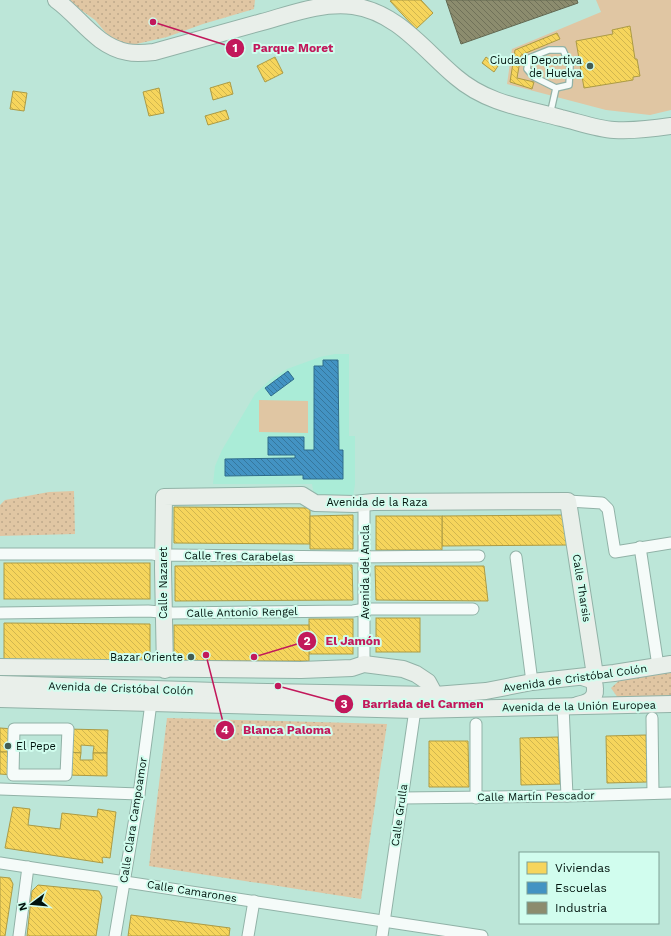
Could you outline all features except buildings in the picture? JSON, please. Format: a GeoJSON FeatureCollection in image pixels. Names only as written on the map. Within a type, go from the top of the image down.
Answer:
{"type":"FeatureCollection","features":[{"type":"Feature","properties":{"kind":"street"},"geometry":{"type":"LineString","coordinates":[[56,0],[98,39],[114,48],[126,52],[138,53],[154,52],[305,10],[333,4],[354,6],[384,15],[399,26],[456,78],[480,94],[501,102],[613,130],[641,130],[671,126]]}},
{"type":"Feature","properties":{"kind":"street","name":"Avenida de la Raza"},"geometry":{"type":"LineString","coordinates":[[164,497],[302,495],[315,502],[364,503],[568,501]]}},
{"type":"Feature","properties":{"kind":"street","name":"Calle Nazaret"},"geometry":{"type":"LineString","coordinates":[[164,497],[163,556],[165,670]]}},
{"type":"Feature","properties":{"kind":"street"},"geometry":{"type":"LineString","coordinates":[[568,501],[602,503],[608,509],[615,552],[671,543]]}},
{"type":"Feature","properties":{"kind":"street","name":"Calle Tharsis"},"geometry":{"type":"LineString","coordinates":[[568,501],[589,676]]}},
{"type":"Feature","properties":{"kind":"street","name":"Avenida del Ancla"},"geometry":{"type":"LineString","coordinates":[[364,503],[364,664]]}},
{"type":"Feature","properties":{"kind":"street"},"geometry":{"type":"LineString","coordinates":[[640,548],[665,665]]}},
{"type":"Feature","properties":{"kind":"street","name":"Calle Tres Carabelas"},"geometry":{"type":"LineString","coordinates":[[0,554],[153,554],[163,556],[173,554],[364,557],[479,556]]}},
{"type":"Feature","properties":{"kind":"street"},"geometry":{"type":"LineString","coordinates":[[516,557],[532,682]]}},
{"type":"Feature","properties":{"kind":"street","name":"Calle Antonio Rengel"},"geometry":{"type":"LineString","coordinates":[[0,613],[353,611],[365,608],[473,609]]}},
{"type":"Feature","properties":{"kind":"street"},"geometry":{"type":"LineString","coordinates":[[0,667],[165,670],[301,670],[352,668],[364,664],[402,669],[416,674],[428,682],[435,695]]}},
{"type":"Feature","properties":{"kind":"street","name":"Avenida de Cristóbal Colón"},"geometry":{"type":"LineString","coordinates":[[0,699],[151,704],[416,702],[435,695],[486,691],[532,682],[614,673],[665,665]]}},
{"type":"Feature","properties":{"kind":"street"},"geometry":{"type":"LineString","coordinates":[[614,673],[607,680],[603,692],[605,698],[614,704]]}},
{"type":"Feature","properties":{"kind":"street"},"geometry":{"type":"LineString","coordinates":[[567,796],[569,706],[587,702],[594,697],[596,691],[595,686],[589,676]]}},
{"type":"Feature","properties":{"kind":"street","name":"Avenida de Cristóbal Colón"},"geometry":{"type":"LineString","coordinates":[[0,684],[224,691],[416,702]]}},
{"type":"Feature","properties":{"kind":"street","name":"Avenida de la Unión Europea"},"geometry":{"type":"LineString","coordinates":[[416,702],[569,706],[671,704]]}},
{"type":"Feature","properties":{"kind":"street","name":"Calle Grulla"},"geometry":{"type":"LineString","coordinates":[[382,936],[416,702]]}},
{"type":"Feature","properties":{"kind":"street","name":"Calle Clara Campoamor"},"geometry":{"type":"LineString","coordinates":[[115,936],[123,881],[139,794],[151,704]]}},
{"type":"Feature","properties":{"kind":"street"},"geometry":{"type":"LineString","coordinates":[[652,718],[653,793]]}},
{"type":"Feature","properties":{"kind":"street"},"geometry":{"type":"LineString","coordinates":[[476,724],[476,798]]}},
{"type":"Feature","properties":{"kind":"street"},"geometry":{"type":"LineString","coordinates":[[14,729],[68,729],[66,775],[13,775],[14,729]]}},
{"type":"Feature","properties":{"kind":"street"},"geometry":{"type":"LineString","coordinates":[[0,789],[139,794]]}},
{"type":"Feature","properties":{"kind":"street","name":"Calle Martín Pescador"},"geometry":{"type":"LineString","coordinates":[[402,798],[476,798],[671,793]]}},
{"type":"Feature","properties":{"kind":"street","name":"Calle Camarones"},"geometry":{"type":"LineString","coordinates":[[0,863],[482,936]]}},
{"type":"Feature","properties":{"kind":"street"},"geometry":{"type":"LineString","coordinates":[[19,936],[28,867]]}},
{"type":"Feature","properties":{"kind":"street"},"geometry":{"type":"LineString","coordinates":[[248,936],[254,901]]}},
{"type":"Feature","properties":{"kind":"lane"},"geometry":{"type":"LineString","coordinates":[[548,50],[563,50],[570,66],[568,85],[556,88],[534,77],[527,69],[529,58],[548,50]]}},
{"type":"Feature","properties":{"kind":"lane"},"geometry":{"type":"LineString","coordinates":[[550,115],[556,88]]}},
{"type":"Feature","properties":{"kind":"shaded area"},"geometry":{"type":"Polygon","coordinates":[[[67,0],[255,0],[254,9],[203,24],[167,37],[132,45],[117,42],[106,33],[95,20],[67,0]]]}},
{"type":"Feature","properties":{"kind":"shaded area","name":"Ciudad Deportiva de Huelva"},"geometry":{"type":"Polygon","coordinates":[[[596,0],[671,0],[671,110],[650,115],[606,110],[507,84],[512,49],[601,12],[596,0]]]}},
{"type":"Feature","properties":{"kind":"shaded area"},"geometry":{"type":"Polygon","coordinates":[[[335,354],[349,354],[349,436],[355,436],[355,484],[353,497],[314,495],[312,484],[213,484],[215,466],[222,450],[255,394],[271,379],[287,369],[320,357],[335,354]]]}},
{"type":"Feature","properties":{"kind":"shaded area"},"geometry":{"type":"Polygon","coordinates":[[[259,400],[308,401],[308,433],[259,432],[259,400]]]}},
{"type":"Feature","properties":{"kind":"shaded area"},"geometry":{"type":"Polygon","coordinates":[[[74,491],[75,534],[0,536],[0,505],[5,500],[49,492],[74,491]]]}},
{"type":"Feature","properties":{"kind":"shaded area"},"geometry":{"type":"Polygon","coordinates":[[[671,671],[671,698],[618,698],[611,688],[622,678],[671,671]]]}},
{"type":"Feature","properties":{"kind":"shaded area"},"geometry":{"type":"Polygon","coordinates":[[[167,718],[387,724],[361,899],[149,866],[167,718]]]}},
{"type":"Feature","properties":{"kind":"place","name":"Parque Moret"},"geometry":{"type":"Point","coordinates":[153,22]}},
{"type":"Feature","properties":{"kind":"place","name":"Ciudad Deportiva de Huelva"},"geometry":{"type":"Point","coordinates":[590,66]}},
{"type":"Feature","properties":{"kind":"place","name":"Blanca Paloma"},"geometry":{"type":"Point","coordinates":[206,655]}},
{"type":"Feature","properties":{"kind":"place","name":"Bazar Oriente"},"geometry":{"type":"Point","coordinates":[191,657]}},
{"type":"Feature","properties":{"kind":"place","name":"El Jamón"},"geometry":{"type":"Point","coordinates":[254,657]}},
{"type":"Feature","properties":{"kind":"place","name":"Barriada del Carmen"},"geometry":{"type":"Point","coordinates":[278,686]}},
{"type":"Feature","properties":{"kind":"place","name":"El Pepe"},"geometry":{"type":"Point","coordinates":[8,746]}}]}
